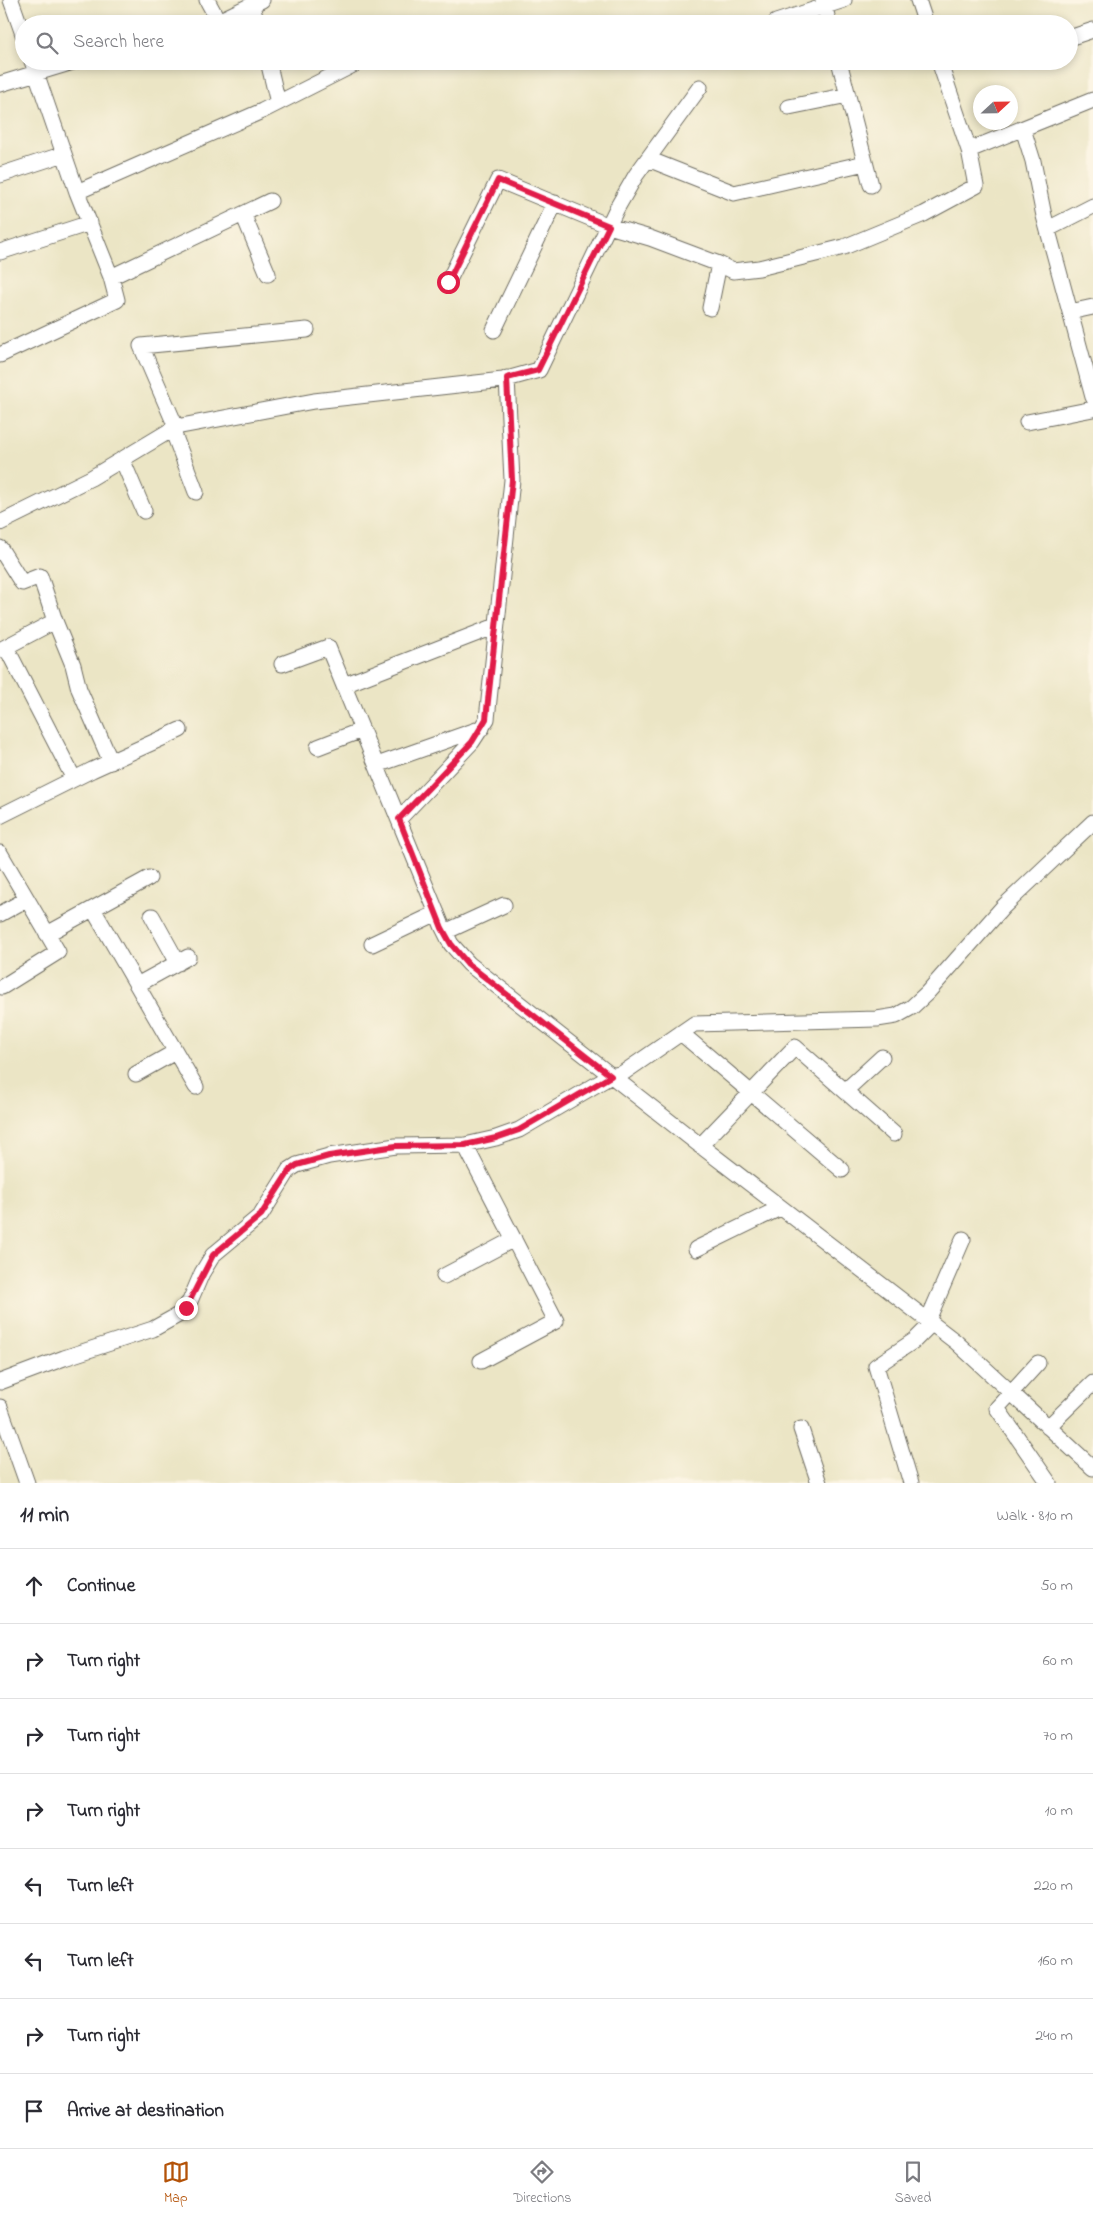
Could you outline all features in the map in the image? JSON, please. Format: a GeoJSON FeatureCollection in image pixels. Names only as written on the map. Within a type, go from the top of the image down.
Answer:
{"type":"FeatureCollection","features":[{"type":"Feature","properties":{"kind":"street"},"geometry":{"type":"LineString","coordinates":[[11,0],[16,15]]}},
{"type":"Feature","properties":{"kind":"street"},"geometry":{"type":"LineString","coordinates":[[207,0],[212,15]]}},
{"type":"Feature","properties":{"kind":"street"},"geometry":{"type":"LineString","coordinates":[[794,15],[824,3],[844,0]]}},
{"type":"Feature","properties":{"kind":"street"},"geometry":{"type":"LineString","coordinates":[[918,0],[923,15]]}},
{"type":"Feature","properties":{"kind":"street"},"geometry":{"type":"LineString","coordinates":[[232,15],[257,3]]}},
{"type":"Feature","properties":{"kind":"street"},"geometry":{"type":"LineString","coordinates":[[1078,35],[1093,30]]}},
{"type":"Feature","properties":{"kind":"street"},"geometry":{"type":"LineString","coordinates":[[0,84],[28,70]]}},
{"type":"Feature","properties":{"kind":"street"},"geometry":{"type":"LineString","coordinates":[[0,355],[117,300],[111,277],[77,192],[35,70]]}},
{"type":"Feature","properties":{"kind":"street"},"geometry":{"type":"LineString","coordinates":[[270,70],[278,103]]}},
{"type":"Feature","properties":{"kind":"street"},"geometry":{"type":"LineString","coordinates":[[77,192],[278,103],[343,70]]}},
{"type":"Feature","properties":{"kind":"street"},"geometry":{"type":"LineString","coordinates":[[841,70],[871,185]]}},
{"type":"Feature","properties":{"kind":"street"},"geometry":{"type":"LineString","coordinates":[[448,282],[498,180],[609,226],[650,238],[733,271],[784,262],[844,248],[924,214],[976,186],[969,150],[942,70]]}},
{"type":"Feature","properties":{"kind":"street"},"geometry":{"type":"LineString","coordinates":[[0,522],[91,478],[174,428],[314,401],[507,378],[538,370],[626,191],[700,88]]}},
{"type":"Feature","properties":{"kind":"street"},"geometry":{"type":"LineString","coordinates":[[789,107],[848,95]]}},
{"type":"Feature","properties":{"kind":"street"},"geometry":{"type":"LineString","coordinates":[[969,150],[1093,100]]}},
{"type":"Feature","properties":{"kind":"street"},"geometry":{"type":"LineString","coordinates":[[1022,129],[1033,161],[1048,229],[1093,396]]}},
{"type":"Feature","properties":{"kind":"street"},"geometry":{"type":"LineString","coordinates":[[0,175],[64,154]]}},
{"type":"Feature","properties":{"kind":"street"},"geometry":{"type":"LineString","coordinates":[[648,159],[734,193],[865,163]]}},
{"type":"Feature","properties":{"kind":"street"},"geometry":{"type":"LineString","coordinates":[[111,277],[270,201]]}},
{"type":"Feature","properties":{"kind":"street"},"geometry":{"type":"LineString","coordinates":[[494,330],[555,203]]}},
{"type":"Feature","properties":{"kind":"street"},"geometry":{"type":"LineString","coordinates":[[1048,229],[1093,206]]}},
{"type":"Feature","properties":{"kind":"street"},"geometry":{"type":"LineString","coordinates":[[243,214],[268,274]]}},
{"type":"Feature","properties":{"kind":"street"},"geometry":{"type":"LineString","coordinates":[[0,252],[90,223]]}},
{"type":"Feature","properties":{"kind":"street"},"geometry":{"type":"LineString","coordinates":[[710,308],[719,264]]}},
{"type":"Feature","properties":{"kind":"street"},"geometry":{"type":"LineString","coordinates":[[1070,312],[1093,307]]}},
{"type":"Feature","properties":{"kind":"street"},"geometry":{"type":"LineString","coordinates":[[196,492],[174,428],[141,346],[307,330]]}},
{"type":"Feature","properties":{"kind":"street"},"geometry":{"type":"LineString","coordinates":[[399,819],[482,728],[486,719],[512,480],[507,378]]}},
{"type":"Feature","properties":{"kind":"street"},"geometry":{"type":"LineString","coordinates":[[1027,422],[1093,409]]}},
{"type":"Feature","properties":{"kind":"street"},"geometry":{"type":"LineString","coordinates":[[122,459],[144,511]]}},
{"type":"Feature","properties":{"kind":"street"},"geometry":{"type":"LineString","coordinates":[[0,548],[22,583],[40,576],[55,621],[73,665],[79,689],[111,762]]}},
{"type":"Feature","properties":{"kind":"street"},"geometry":{"type":"LineString","coordinates":[[55,621],[3,649],[74,780]]}},
{"type":"Feature","properties":{"kind":"street"},"geometry":{"type":"LineString","coordinates":[[344,685],[496,626]]}},
{"type":"Feature","properties":{"kind":"street"},"geometry":{"type":"LineString","coordinates":[[282,664],[328,647],[445,932],[451,944],[468,964],[780,1208],[956,1342],[1093,1468]]}},
{"type":"Feature","properties":{"kind":"street"},"geometry":{"type":"LineString","coordinates":[[377,766],[482,728]]}},
{"type":"Feature","properties":{"kind":"street"},"geometry":{"type":"LineString","coordinates":[[0,816],[180,730]]}},
{"type":"Feature","properties":{"kind":"street"},"geometry":{"type":"LineString","coordinates":[[318,747],[362,730]]}},
{"type":"Feature","properties":{"kind":"street"},"geometry":{"type":"LineString","coordinates":[[0,1382],[64,1358],[154,1329],[180,1314],[190,1301],[202,1273],[213,1255],[261,1215],[290,1170],[297,1165],[329,1156],[396,1146],[465,1145],[496,1138],[519,1130],[611,1076],[623,1073],[642,1063],[689,1026],[704,1022],[877,1019],[905,1013],[927,993],[1004,907],[1093,822]]}},
{"type":"Feature","properties":{"kind":"street"},"geometry":{"type":"LineString","coordinates":[[0,853],[58,952],[2,987]]}},
{"type":"Feature","properties":{"kind":"street"},"geometry":{"type":"LineString","coordinates":[[47,934],[149,878]]}},
{"type":"Feature","properties":{"kind":"street"},"geometry":{"type":"LineString","coordinates":[[0,914],[27,900]]}},
{"type":"Feature","properties":{"kind":"street"},"geometry":{"type":"LineString","coordinates":[[445,932],[504,905]]}},
{"type":"Feature","properties":{"kind":"street"},"geometry":{"type":"LineString","coordinates":[[93,909],[196,1087]]}},
{"type":"Feature","properties":{"kind":"street"},"geometry":{"type":"LineString","coordinates":[[372,944],[437,913]]}},
{"type":"Feature","properties":{"kind":"street"},"geometry":{"type":"LineString","coordinates":[[137,985],[183,960],[152,916]]}},
{"type":"Feature","properties":{"kind":"street"},"geometry":{"type":"LineString","coordinates":[[681,1033],[842,1170]]}},
{"type":"Feature","properties":{"kind":"street"},"geometry":{"type":"LineString","coordinates":[[700,1146],[796,1047],[894,1134]]}},
{"type":"Feature","properties":{"kind":"street"},"geometry":{"type":"LineString","coordinates":[[136,1074],[175,1052]]}},
{"type":"Feature","properties":{"kind":"street"},"geometry":{"type":"LineString","coordinates":[[845,1091],[882,1057]]}},
{"type":"Feature","properties":{"kind":"street"},"geometry":{"type":"LineString","coordinates":[[465,1145],[556,1321],[481,1361]]}},
{"type":"Feature","properties":{"kind":"street"},"geometry":{"type":"LineString","coordinates":[[696,1248],[780,1208]]}},
{"type":"Feature","properties":{"kind":"street"},"geometry":{"type":"LineString","coordinates":[[444,1276],[514,1239]]}},
{"type":"Feature","properties":{"kind":"street"},"geometry":{"type":"LineString","coordinates":[[911,1483],[876,1366],[915,1340],[930,1322],[963,1239]]}},
{"type":"Feature","properties":{"kind":"street"},"geometry":{"type":"LineString","coordinates":[[1038,1363],[997,1408],[1049,1483]]}},
{"type":"Feature","properties":{"kind":"street"},"geometry":{"type":"LineString","coordinates":[[1048,1427],[1093,1383]]}},
{"type":"Feature","properties":{"kind":"street"},"geometry":{"type":"LineString","coordinates":[[0,1407],[27,1483]]}},
{"type":"Feature","properties":{"kind":"street"},"geometry":{"type":"LineString","coordinates":[[801,1429],[819,1483]]}},
{"type":"Feature","properties":{"kind":"route"},"geometry":{"type":"LineString","coordinates":[[186,1308],[202,1273],[213,1255],[261,1215],[290,1170],[297,1165],[329,1156],[396,1146],[465,1145],[496,1138],[519,1130],[611,1076],[468,964],[451,944],[442,928],[399,819],[472,742],[486,719],[512,480],[507,378],[538,370],[589,270],[609,226],[498,180],[448,282]]}}]}
